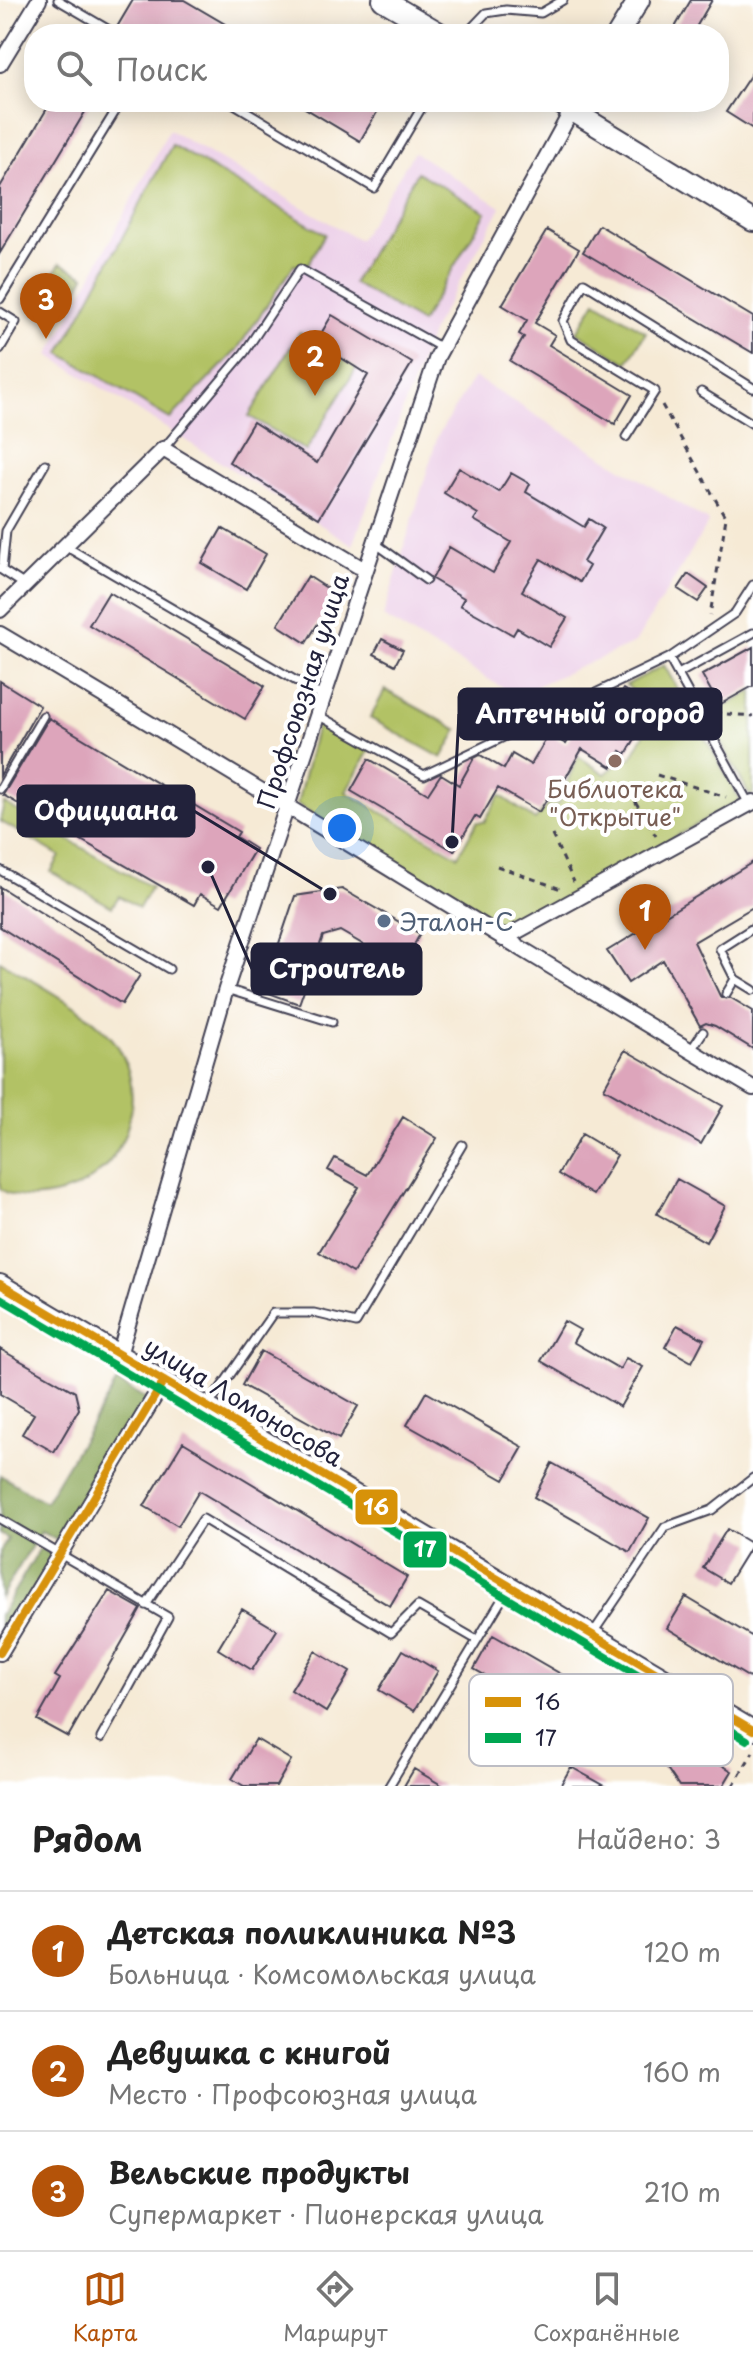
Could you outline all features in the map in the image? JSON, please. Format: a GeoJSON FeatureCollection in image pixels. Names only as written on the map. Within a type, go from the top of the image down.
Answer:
{"type":"FeatureCollection","features":[{"type":"Feature","properties":{"kind":"main road"},"geometry":{"type":"LineString","coordinates":[[383,0],[424,24]]}},
{"type":"Feature","properties":{"kind":"main road"},"geometry":{"type":"LineString","coordinates":[[624,24],[639,0]]}},
{"type":"Feature","properties":{"kind":"main road"},"geometry":{"type":"LineString","coordinates":[[580,112],[753,221]]}},
{"type":"Feature","properties":{"kind":"street"},"geometry":{"type":"LineString","coordinates":[[24,24],[39,0]]}},
{"type":"Feature","properties":{"kind":"street"},"geometry":{"type":"LineString","coordinates":[[0,64],[24,25]]}},
{"type":"Feature","properties":{"kind":"street","name":"Профсоюзная улица"},"geometry":{"type":"LineString","coordinates":[[119,1355],[226,989],[289,805],[322,696],[442,348],[565,112]]}},
{"type":"Feature","properties":{"kind":"street"},"geometry":{"type":"LineString","coordinates":[[0,610],[163,449],[358,566]]}},
{"type":"Feature","properties":{"kind":"street"},"geometry":{"type":"LineString","coordinates":[[0,634],[289,805],[503,939],[753,1088]]}},
{"type":"Feature","properties":{"kind":"street"},"geometry":{"type":"LineString","coordinates":[[503,939],[751,803]]}},
{"type":"Feature","properties":{"kind":"street","name":"улица Ломоносова"},"geometry":{"type":"LineString","coordinates":[[0,1284],[659,1674]]}},
{"type":"Feature","properties":{"kind":"street"},"geometry":{"type":"LineString","coordinates":[[0,1653],[164,1381]]}},
{"type":"Feature","properties":{"kind":"street","name":"улица Ломоносова"},"geometry":{"type":"LineString","coordinates":[[733,1718],[753,1730]]}},
{"type":"Feature","properties":{"kind":"lane"},"geometry":{"type":"LineString","coordinates":[[58,0],[99,24]]}},
{"type":"Feature","properties":{"kind":"lane"},"geometry":{"type":"LineString","coordinates":[[476,24],[486,13],[506,10],[541,13],[563,0]]}},
{"type":"Feature","properties":{"kind":"lane"},"geometry":{"type":"LineString","coordinates":[[0,299],[115,112]]}},
{"type":"Feature","properties":{"kind":"lane"},"geometry":{"type":"LineString","coordinates":[[248,112],[374,188],[419,112]]}},
{"type":"Feature","properties":{"kind":"lane"},"geometry":{"type":"LineString","coordinates":[[163,449],[244,353],[300,269],[442,348]]}},
{"type":"Feature","properties":{"kind":"lane"},"geometry":{"type":"LineString","coordinates":[[626,437],[655,391],[571,340],[563,321],[584,283],[753,388]]}},
{"type":"Feature","properties":{"kind":"lane"},"geometry":{"type":"LineString","coordinates":[[0,312],[16,322],[0,349]]}},
{"type":"Feature","properties":{"kind":"lane"},"geometry":{"type":"LineString","coordinates":[[701,392],[753,424]]}},
{"type":"Feature","properties":{"kind":"lane"},"geometry":{"type":"LineString","coordinates":[[26,585],[1,570],[6,531],[45,464]]}},
{"type":"Feature","properties":{"kind":"lane"},"geometry":{"type":"LineString","coordinates":[[374,542],[426,580]]}},
{"type":"Feature","properties":{"kind":"lane"},"geometry":{"type":"LineString","coordinates":[[65,546],[322,696]]}},
{"type":"Feature","properties":{"kind":"lane"},"geometry":{"type":"LineString","coordinates":[[316,714],[424,775],[669,658],[735,613],[753,585]]}},
{"type":"Feature","properties":{"kind":"lane"},"geometry":{"type":"LineString","coordinates":[[678,674],[753,633]]}},
{"type":"Feature","properties":{"kind":"lane"},"geometry":{"type":"LineString","coordinates":[[669,658],[751,803]]}},
{"type":"Feature","properties":{"kind":"lane"},"geometry":{"type":"LineString","coordinates":[[0,789],[43,716]]}},
{"type":"Feature","properties":{"kind":"lane"},"geometry":{"type":"LineString","coordinates":[[0,870],[169,969]]}},
{"type":"Feature","properties":{"kind":"lane"},"geometry":{"type":"LineString","coordinates":[[753,928],[720,949],[735,979],[753,990]]}},
{"type":"Feature","properties":{"kind":"lane"},"geometry":{"type":"LineString","coordinates":[[726,994],[735,979]]}},
{"type":"Feature","properties":{"kind":"lane"},"geometry":{"type":"LineString","coordinates":[[226,989],[332,1022]]}},
{"type":"Feature","properties":{"kind":"lane"},"geometry":{"type":"LineString","coordinates":[[691,1051],[703,1032]]}},
{"type":"Feature","properties":{"kind":"lane"},"geometry":{"type":"LineString","coordinates":[[207,1407],[273,1313],[314,1313],[356,1323],[462,1145]]}},
{"type":"Feature","properties":{"kind":"lane"},"geometry":{"type":"LineString","coordinates":[[592,1634],[665,1527],[712,1510],[753,1478]]}},
{"type":"Feature","properties":{"kind":"lane"},"geometry":{"type":"LineString","coordinates":[[0,1519],[168,1617],[101,1738]]}},
{"type":"Feature","properties":{"kind":"lane"},"geometry":{"type":"LineString","coordinates":[[146,1605],[203,1519],[391,1633],[418,1606],[477,1640]]}},
{"type":"Feature","properties":{"kind":"lane"},"geometry":{"type":"LineString","coordinates":[[389,1786],[510,1586]]}},
{"type":"Feature","properties":{"kind":"path"},"geometry":{"type":"LineString","coordinates":[[655,391],[726,518],[707,633]]}},
{"type":"Feature","properties":{"kind":"path"},"geometry":{"type":"LineString","coordinates":[[699,712],[753,716]]}},
{"type":"Feature","properties":{"kind":"path"},"geometry":{"type":"LineString","coordinates":[[657,775],[751,803]]}},
{"type":"Feature","properties":{"kind":"path"},"geometry":{"type":"LineString","coordinates":[[629,791],[664,851]]}},
{"type":"Feature","properties":{"kind":"path"},"geometry":{"type":"LineString","coordinates":[[552,835],[581,896]]}},
{"type":"Feature","properties":{"kind":"path"},"geometry":{"type":"LineString","coordinates":[[497,866],[581,896]]}},
{"type":"Feature","properties":{"kind":"path"},"geometry":{"type":"LineString","coordinates":[[733,1786],[753,1752]]}},
{"type":"Feature","properties":{"kind":"shaded area"},"geometry":{"type":"Polygon","coordinates":[[[169,130],[359,240],[414,152],[501,207],[431,333],[353,545],[49,355],[169,130]]]}},
{"type":"Feature","properties":{"kind":"shaded area"},"geometry":{"type":"Polygon","coordinates":[[[474,377],[709,522],[635,643],[515,695],[383,617],[438,435],[474,377]]]}},
{"type":"Feature","properties":{"kind":"green space"},"geometry":{"type":"Polygon","coordinates":[[[172,145],[325,234],[306,267],[294,265],[236,351],[170,419],[60,353],[172,145]]]}},
{"type":"Feature","properties":{"kind":"green space"},"geometry":{"type":"Polygon","coordinates":[[[417,172],[486,212],[421,323],[353,283],[417,172]]]}},
{"type":"Feature","properties":{"kind":"green space"},"geometry":{"type":"Polygon","coordinates":[[[60,263],[85,276],[69,306],[44,293],[60,263]]]}},
{"type":"Feature","properties":{"kind":"green space"},"geometry":{"type":"Polygon","coordinates":[[[596,301],[646,332],[627,363],[577,332],[596,301]]]}},
{"type":"Feature","properties":{"kind":"green space"},"geometry":{"type":"Polygon","coordinates":[[[300,332],[357,367],[306,451],[249,416],[300,332]]]}},
{"type":"Feature","properties":{"kind":"green space"},"geometry":{"type":"Polygon","coordinates":[[[664,665],[740,800],[504,933],[297,804],[318,721],[370,749],[346,792],[458,856],[477,822],[484,822],[500,795],[535,820],[549,804],[558,804],[578,756],[605,774],[621,761],[631,758],[649,725],[644,720],[651,706],[626,685],[664,665]]]}},
{"type":"Feature","properties":{"kind":"green space"},"geometry":{"type":"Polygon","coordinates":[[[385,690],[458,730],[442,758],[370,718],[385,690]]]}},
{"type":"Feature","properties":{"kind":"green space"},"geometry":{"type":"Polygon","coordinates":[[[753,691],[753,794],[750,796],[707,717],[753,691]]]}},
{"type":"Feature","properties":{"kind":"green space"},"geometry":{"type":"Polygon","coordinates":[[[4,803],[151,887],[139,908],[119,896],[112,907],[51,872],[60,856],[0,821],[4,803]]]}},
{"type":"Feature","properties":{"kind":"green space"},"geometry":{"type":"Polygon","coordinates":[[[0,961],[67,1001],[99,1026],[121,1052],[129,1074],[132,1097],[129,1119],[122,1141],[111,1160],[95,1176],[76,1188],[53,1195],[26,1197],[0,1189],[0,961]]]}},
{"type":"Feature","properties":{"kind":"green space"},"geometry":{"type":"Polygon","coordinates":[[[117,1382],[148,1400],[62,1542],[41,1531],[0,1598],[0,1552],[8,1539],[0,1534],[0,1475],[45,1502],[117,1382]]]}},
{"type":"Feature","properties":{"kind":"green space"},"geometry":{"type":"Polygon","coordinates":[[[40,1548],[54,1556],[0,1647],[0,1615],[40,1548]]]}},
{"type":"Feature","properties":{"kind":"building"},"geometry":{"type":"Polygon","coordinates":[[[133,0],[184,0],[225,24],[119,24],[133,0]]]}},
{"type":"Feature","properties":{"kind":"building"},"geometry":{"type":"Polygon","coordinates":[[[691,0],[712,0],[698,24],[677,24],[691,0]]]}},
{"type":"Feature","properties":{"kind":"building"},"geometry":{"type":"Polygon","coordinates":[[[753,71],[753,129],[726,112],[729,112],[753,71]]]}},
{"type":"Feature","properties":{"kind":"building"},"geometry":{"type":"Polygon","coordinates":[[[45,112],[85,112],[0,253],[0,187],[45,112]]]}},
{"type":"Feature","properties":{"kind":"building"},"geometry":{"type":"Polygon","coordinates":[[[312,112],[377,112],[360,141],[312,112]]]}},
{"type":"Feature","properties":{"kind":"building"},"geometry":{"type":"Polygon","coordinates":[[[599,225],[753,317],[753,353],[583,252],[599,225]]]}},
{"type":"Feature","properties":{"kind":"building"},"geometry":{"type":"Polygon","coordinates":[[[547,230],[579,249],[535,323],[555,335],[549,345],[632,395],[615,424],[510,361],[524,337],[519,334],[527,320],[502,305],[547,230]]]}},
{"type":"Feature","properties":{"kind":"building"},"geometry":{"type":"Polygon","coordinates":[[[332,315],[412,363],[319,518],[229,462],[253,422],[317,463],[368,375],[316,342],[332,315]]]}},
{"type":"Feature","properties":{"kind":"building"},"geometry":{"type":"Polygon","coordinates":[[[459,468],[499,492],[511,473],[530,484],[526,492],[584,527],[589,519],[603,528],[583,562],[589,566],[580,582],[541,559],[522,591],[567,618],[549,647],[517,628],[513,635],[460,605],[464,598],[432,579],[449,547],[493,573],[511,542],[474,520],[478,514],[444,493],[459,468]]]}},
{"type":"Feature","properties":{"kind":"building"},"geometry":{"type":"Polygon","coordinates":[[[222,528],[266,554],[246,589],[202,563],[222,528]]]}},
{"type":"Feature","properties":{"kind":"building"},"geometry":{"type":"Polygon","coordinates":[[[688,574],[708,588],[698,602],[678,589],[688,574]]]}},
{"type":"Feature","properties":{"kind":"building"},"geometry":{"type":"Polygon","coordinates":[[[308,576],[336,594],[306,643],[278,625],[308,576]]]}},
{"type":"Feature","properties":{"kind":"building"},"geometry":{"type":"Polygon","coordinates":[[[109,592],[265,686],[245,719],[89,625],[109,592]]]}},
{"type":"Feature","properties":{"kind":"building"},"geometry":{"type":"Polygon","coordinates":[[[382,639],[403,650],[395,665],[374,654],[382,639]]]}},
{"type":"Feature","properties":{"kind":"building"},"geometry":{"type":"Polygon","coordinates":[[[753,647],[753,686],[719,705],[702,675],[753,647]]]}},
{"type":"Feature","properties":{"kind":"building"},"geometry":{"type":"Polygon","coordinates":[[[0,681],[40,706],[0,776],[0,681]]]}},
{"type":"Feature","properties":{"kind":"building"},"geometry":{"type":"Polygon","coordinates":[[[623,689],[648,703],[638,722],[643,725],[626,754],[621,751],[612,767],[582,749],[553,800],[548,797],[539,812],[498,788],[480,819],[475,816],[454,851],[351,791],[369,759],[428,794],[441,774],[459,785],[474,758],[480,755],[504,769],[512,754],[531,765],[549,734],[566,744],[586,709],[605,720],[623,689]]]}},
{"type":"Feature","properties":{"kind":"building"},"geometry":{"type":"Polygon","coordinates":[[[49,718],[239,832],[236,837],[255,849],[221,906],[200,894],[194,905],[3,795],[49,718]]]}},
{"type":"Feature","properties":{"kind":"building"},"geometry":{"type":"Polygon","coordinates":[[[753,862],[753,907],[694,942],[721,998],[731,998],[753,1011],[753,1049],[715,1026],[706,1023],[700,1026],[663,960],[628,983],[607,951],[753,862]]]}},
{"type":"Feature","properties":{"kind":"building"},"geometry":{"type":"Polygon","coordinates":[[[0,887],[140,975],[122,1004],[0,927],[0,887]]]}},
{"type":"Feature","properties":{"kind":"building"},"geometry":{"type":"Polygon","coordinates":[[[342,889],[420,934],[402,967],[340,931],[323,936],[299,1004],[263,991],[295,896],[342,889]]]}},
{"type":"Feature","properties":{"kind":"building"},"geometry":{"type":"Polygon","coordinates":[[[625,1050],[723,1106],[701,1144],[604,1088],[625,1050]]]}},
{"type":"Feature","properties":{"kind":"building"},"geometry":{"type":"Polygon","coordinates":[[[403,1117],[437,1138],[353,1273],[319,1252],[359,1187],[328,1170],[335,1158],[367,1175],[403,1117]]]}},
{"type":"Feature","properties":{"kind":"building"},"geometry":{"type":"Polygon","coordinates":[[[582,1134],[617,1155],[593,1195],[558,1174],[582,1134]]]}},
{"type":"Feature","properties":{"kind":"building"},"geometry":{"type":"Polygon","coordinates":[[[677,1179],[725,1206],[706,1242],[657,1214],[677,1179]]]}},
{"type":"Feature","properties":{"kind":"building"},"geometry":{"type":"Polygon","coordinates":[[[564,1321],[580,1330],[573,1342],[620,1369],[626,1358],[643,1367],[620,1407],[541,1361],[564,1321]]]}},
{"type":"Feature","properties":{"kind":"building"},"geometry":{"type":"Polygon","coordinates":[[[677,1325],[704,1339],[692,1362],[665,1347],[677,1325]]]}},
{"type":"Feature","properties":{"kind":"building"},"geometry":{"type":"Polygon","coordinates":[[[0,1349],[75,1392],[79,1409],[54,1452],[22,1434],[34,1414],[0,1394],[0,1349]]]}},
{"type":"Feature","properties":{"kind":"building"},"geometry":{"type":"Polygon","coordinates":[[[261,1351],[358,1406],[339,1439],[242,1385],[261,1351]]]}},
{"type":"Feature","properties":{"kind":"building"},"geometry":{"type":"Polygon","coordinates":[[[426,1392],[523,1447],[504,1480],[407,1425],[426,1392]]]}},
{"type":"Feature","properties":{"kind":"building"},"geometry":{"type":"Polygon","coordinates":[[[183,1442],[407,1577],[390,1606],[199,1491],[178,1526],[144,1506],[183,1442]]]}},
{"type":"Feature","properties":{"kind":"building"},"geometry":{"type":"Polygon","coordinates":[[[552,1463],[649,1518],[630,1552],[534,1497],[552,1463]]]}},
{"type":"Feature","properties":{"kind":"building"},"geometry":{"type":"Polygon","coordinates":[[[727,1529],[752,1544],[728,1583],[703,1568],[727,1529]]]}},
{"type":"Feature","properties":{"kind":"building"},"geometry":{"type":"Polygon","coordinates":[[[109,1591],[141,1609],[68,1737],[37,1720],[60,1679],[55,1676],[109,1591]]]}},
{"type":"Feature","properties":{"kind":"building"},"geometry":{"type":"Polygon","coordinates":[[[686,1597],[753,1637],[753,1680],[667,1628],[686,1597]]]}},
{"type":"Feature","properties":{"kind":"building"},"geometry":{"type":"Polygon","coordinates":[[[242,1609],[277,1630],[252,1670],[218,1649],[242,1609]]]}},
{"type":"Feature","properties":{"kind":"building"},"geometry":{"type":"Polygon","coordinates":[[[493,1635],[561,1674],[483,1674],[474,1669],[493,1635]]]}},
{"type":"Feature","properties":{"kind":"building"},"geometry":{"type":"Polygon","coordinates":[[[403,1650],[438,1671],[414,1711],[379,1690],[403,1650]]]}},
{"type":"Feature","properties":{"kind":"building"},"geometry":{"type":"Polygon","coordinates":[[[315,1651],[350,1672],[326,1712],[291,1690],[315,1651]]]}},
{"type":"Feature","properties":{"kind":"building"},"geometry":{"type":"Polygon","coordinates":[[[256,1739],[291,1760],[276,1786],[244,1786],[232,1779],[256,1739]]]}},
{"type":"Feature","properties":{"kind":"building"},"geometry":{"type":"Polygon","coordinates":[[[662,1766],[723,1766],[732,1771],[723,1786],[679,1786],[662,1766]]]}},
{"type":"Feature","properties":{"kind":"building"},"geometry":{"type":"Polygon","coordinates":[[[571,1767],[605,1786],[560,1786],[571,1767]]]}},
{"type":"Feature","properties":{"kind":"building"},"geometry":{"type":"Polygon","coordinates":[[[414,1769],[443,1786],[404,1786],[414,1769]]]}},
{"type":"Feature","properties":{"kind":"transit line","name":"16"},"geometry":{"type":"LineString","coordinates":[[0,1284],[658,1674]]}},
{"type":"Feature","properties":{"kind":"transit line","name":"17"},"geometry":{"type":"LineString","coordinates":[[0,1298],[635,1674]]}},
{"type":"Feature","properties":{"kind":"transit line","name":"16"},"geometry":{"type":"LineString","coordinates":[[0,1653],[164,1381]]}},
{"type":"Feature","properties":{"kind":"transit line","name":"16"},"geometry":{"type":"LineString","coordinates":[[733,1718],[753,1730]]}},
{"type":"Feature","properties":{"kind":"transit line","name":"17"},"geometry":{"type":"LineString","coordinates":[[733,1732],[747,1740]]}},
{"type":"Feature","properties":{"kind":"place","name":"Вельские продукты"},"geometry":{"type":"Point","coordinates":[46,339]}},
{"type":"Feature","properties":{"kind":"place","name":"Девушка с книгой"},"geometry":{"type":"Point","coordinates":[315,396]}},
{"type":"Feature","properties":{"kind":"place","name":"Библиотека \"Открытие\""},"geometry":{"type":"Point","coordinates":[615,761]}},
{"type":"Feature","properties":{"kind":"place","name":"Аптечный огород"},"geometry":{"type":"Point","coordinates":[452,842]}},
{"type":"Feature","properties":{"kind":"place","name":"Строитель"},"geometry":{"type":"Point","coordinates":[208,867]}},
{"type":"Feature","properties":{"kind":"place","name":"Официана"},"geometry":{"type":"Point","coordinates":[330,894]}},
{"type":"Feature","properties":{"kind":"place","name":"Эталон-С"},"geometry":{"type":"Point","coordinates":[384,921]}},
{"type":"Feature","properties":{"kind":"place","name":"Детская поликлиника №3"},"geometry":{"type":"Point","coordinates":[645,950]}}]}
